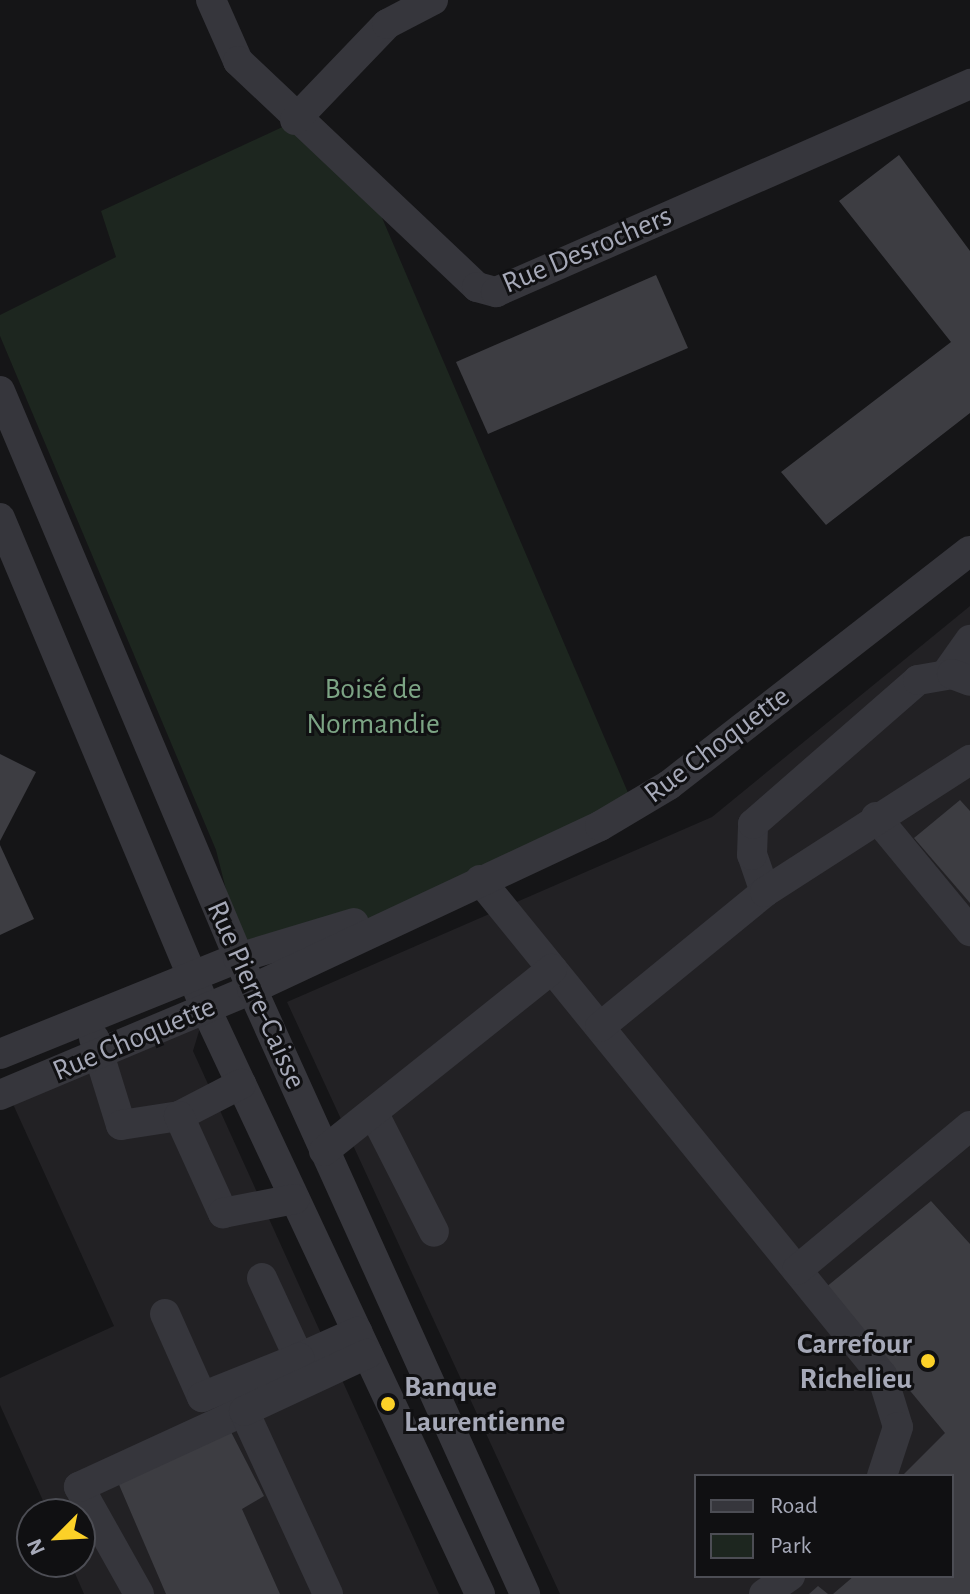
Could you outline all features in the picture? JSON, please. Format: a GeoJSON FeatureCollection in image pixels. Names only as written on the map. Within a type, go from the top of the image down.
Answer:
{"type":"FeatureCollection","features":[{"type":"Feature","properties":{"kind":"street","name":"Rue Desrochers"},"geometry":{"type":"LineString","coordinates":[[211,0],[238,61],[295,120],[477,287],[496,292],[970,84]]}},
{"type":"Feature","properties":{"kind":"street"},"geometry":{"type":"LineString","coordinates":[[295,120],[387,24],[433,0]]}},
{"type":"Feature","properties":{"kind":"street","name":"Rue Pierre-Caisse"},"geometry":{"type":"LineString","coordinates":[[0,391],[238,958],[525,1594]]}},
{"type":"Feature","properties":{"kind":"street"},"geometry":{"type":"LineString","coordinates":[[0,516],[45,498]]}},
{"type":"Feature","properties":{"kind":"street","name":"Rue Pierre-Caisse"},"geometry":{"type":"LineString","coordinates":[[0,516],[206,1009],[480,1594]]}},
{"type":"Feature","properties":{"kind":"street","name":"Rue Choquette"},"geometry":{"type":"LineString","coordinates":[[0,1095],[252,989],[440,898],[600,826],[669,785],[970,551]]}},
{"type":"Feature","properties":{"kind":"street"},"geometry":{"type":"LineString","coordinates":[[765,892],[752,855],[753,824],[918,680],[958,678],[970,640]]}},
{"type":"Feature","properties":{"kind":"street"},"geometry":{"type":"LineString","coordinates":[[600,1027],[765,892],[876,817],[970,760]]}},
{"type":"Feature","properties":{"kind":"street"},"geometry":{"type":"LineString","coordinates":[[876,817],[970,931]]}},
{"type":"Feature","properties":{"kind":"street"},"geometry":{"type":"LineString","coordinates":[[480,880],[797,1270],[891,1395],[898,1427],[883,1474]]}},
{"type":"Feature","properties":{"kind":"street","name":"Rue Choquette"},"geometry":{"type":"LineString","coordinates":[[0,1054],[238,958],[440,898]]}},
{"type":"Feature","properties":{"kind":"street"},"geometry":{"type":"LineString","coordinates":[[324,1151],[552,969]]}},
{"type":"Feature","properties":{"kind":"street"},"geometry":{"type":"LineString","coordinates":[[86,1018],[101,1053],[101,1081],[121,1125],[179,1116],[241,1084]]}},
{"type":"Feature","properties":{"kind":"street"},"geometry":{"type":"LineString","coordinates":[[374,1114],[434,1232]]}},
{"type":"Feature","properties":{"kind":"street"},"geometry":{"type":"LineString","coordinates":[[179,1116],[223,1213],[295,1199]]}},
{"type":"Feature","properties":{"kind":"street"},"geometry":{"type":"LineString","coordinates":[[797,1270],[970,1126]]}},
{"type":"Feature","properties":{"kind":"street"},"geometry":{"type":"LineString","coordinates":[[262,1278],[299,1358]]}},
{"type":"Feature","properties":{"kind":"street"},"geometry":{"type":"LineString","coordinates":[[165,1314],[202,1397],[299,1358],[362,1343]]}},
{"type":"Feature","properties":{"kind":"street"},"geometry":{"type":"LineString","coordinates":[[139,1594],[79,1487],[244,1411],[362,1343]]}},
{"type":"Feature","properties":{"kind":"street"},"geometry":{"type":"LineString","coordinates":[[244,1411],[328,1594]]}},
{"type":"Feature","properties":{"kind":"street"},"geometry":{"type":"LineString","coordinates":[[764,1594],[787,1578]]}},
{"type":"Feature","properties":{"kind":"shaded area"},"geometry":{"type":"Polygon","coordinates":[[[970,606],[970,1594],[560,1594],[287,1002],[712,817],[970,606]]]}},
{"type":"Feature","properties":{"kind":"shaded area"},"geometry":{"type":"Polygon","coordinates":[[[206,1008],[193,1051],[439,1594],[84,1594],[77,1578],[96,1578],[96,1498],[42,1498],[0,1405],[0,1378],[114,1326],[7,1091],[206,1008]]]}},
{"type":"Feature","properties":{"kind":"green space","name":"Boisé de Normandie"},"geometry":{"type":"Polygon","coordinates":[[[291,123],[377,206],[635,809],[403,912],[243,957],[216,850],[0,336],[0,315],[116,257],[101,211],[291,123]]]}},
{"type":"Feature","properties":{"kind":"building"},"geometry":{"type":"Polygon","coordinates":[[[899,155],[970,251],[970,413],[826,525],[781,472],[951,342],[839,201],[899,155]]]}},
{"type":"Feature","properties":{"kind":"building"},"geometry":{"type":"Polygon","coordinates":[[[656,275],[688,348],[488,434],[456,362],[656,275]]]}},
{"type":"Feature","properties":{"kind":"building"},"geometry":{"type":"Polygon","coordinates":[[[0,754],[36,772],[0,841],[0,754]]]}},
{"type":"Feature","properties":{"kind":"building"},"geometry":{"type":"Polygon","coordinates":[[[960,800],[970,811],[970,903],[914,838],[960,800]]]}},
{"type":"Feature","properties":{"kind":"building"},"geometry":{"type":"Polygon","coordinates":[[[0,845],[34,919],[0,935],[0,845]]]}},
{"type":"Feature","properties":{"kind":"building","name":"Carrefour Richelieu"},"geometry":{"type":"Polygon","coordinates":[[[931,1201],[970,1244],[970,1594],[833,1594],[852,1578],[954,1578],[954,1474],[904,1474],[945,1433],[825,1288],[931,1201]]]}},
{"type":"Feature","properties":{"kind":"building"},"geometry":{"type":"Polygon","coordinates":[[[229,1428],[264,1496],[242,1509],[280,1594],[166,1594],[117,1480],[229,1428]]]}},
{"type":"Feature","properties":{"kind":"building"},"geometry":{"type":"Polygon","coordinates":[[[818,1586],[828,1594],[809,1594],[818,1586]]]}},
{"type":"Feature","properties":{"kind":"place","name":"Carrefour Richelieu"},"geometry":{"type":"Point","coordinates":[928,1361]}},
{"type":"Feature","properties":{"kind":"place","name":"Banque Laurentienne"},"geometry":{"type":"Point","coordinates":[388,1404]}}]}
